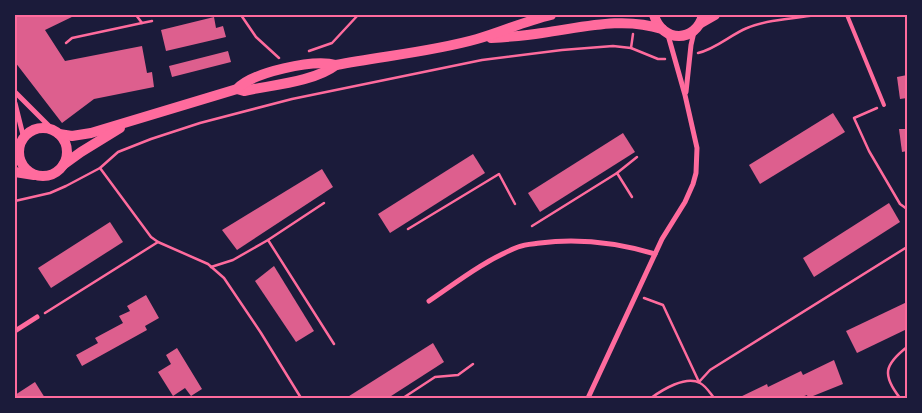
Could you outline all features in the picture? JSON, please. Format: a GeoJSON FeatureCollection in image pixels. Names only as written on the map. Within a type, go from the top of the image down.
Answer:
{"type":"FeatureCollection","features":[{"type":"Feature","properties":{"kind":"main road"},"geometry":{"type":"LineString","coordinates":[[478,39],[530,20],[550,15]]}},
{"type":"Feature","properties":{"kind":"main road"},"geometry":{"type":"LineString","coordinates":[[654,15],[657,23],[664,31]]}},
{"type":"Feature","properties":{"kind":"main road"},"geometry":{"type":"LineString","coordinates":[[237,89],[243,83],[285,68],[328,63],[336,65],[478,39],[616,23],[645,24],[680,36],[689,34],[700,23],[715,15]]}},
{"type":"Feature","properties":{"kind":"main road"},"geometry":{"type":"LineString","coordinates":[[37,175],[22,163],[20,144],[30,133],[37,129],[45,128],[56,132],[82,136],[127,124],[237,89],[244,90],[316,75],[336,65]]}},
{"type":"Feature","properties":{"kind":"main road"},"geometry":{"type":"LineString","coordinates":[[15,172],[43,176],[54,173],[81,152],[127,124]]}},
{"type":"Feature","properties":{"kind":"main road"},"geometry":{"type":"LineString","coordinates":[[56,132],[64,139],[67,152],[63,165]]}},
{"type":"Feature","properties":{"kind":"street"},"geometry":{"type":"LineString","coordinates":[[685,96],[691,45],[700,23]]}},
{"type":"Feature","properties":{"kind":"street"},"geometry":{"type":"LineString","coordinates":[[588,398],[655,254],[685,202],[696,173],[697,148],[671,42],[664,31]]}},
{"type":"Feature","properties":{"kind":"street"},"geometry":{"type":"LineString","coordinates":[[15,92],[56,132]]}},
{"type":"Feature","properties":{"kind":"street"},"geometry":{"type":"LineString","coordinates":[[15,103],[20,144]]}},
{"type":"Feature","properties":{"kind":"street"},"geometry":{"type":"LineString","coordinates":[[429,301],[486,262],[520,246],[560,241],[605,243],[655,254]]}},
{"type":"Feature","properties":{"kind":"street"},"geometry":{"type":"LineString","coordinates":[[15,331],[38,318]]}},
{"type":"Feature","properties":{"kind":"lane"},"geometry":{"type":"LineString","coordinates":[[847,15],[884,106]]}},
{"type":"Feature","properties":{"kind":"path"},"geometry":{"type":"LineString","coordinates":[[136,15],[142,23]]}},
{"type":"Feature","properties":{"kind":"path"},"geometry":{"type":"LineString","coordinates":[[241,15],[256,37],[282,61],[285,68]]}},
{"type":"Feature","properties":{"kind":"path"},"geometry":{"type":"LineString","coordinates":[[307,52],[332,44],[358,15]]}},
{"type":"Feature","properties":{"kind":"path"},"geometry":{"type":"LineString","coordinates":[[726,40],[754,25],[817,15]]}},
{"type":"Feature","properties":{"kind":"path"},"geometry":{"type":"LineString","coordinates":[[66,43],[72,38],[152,21]]}},
{"type":"Feature","properties":{"kind":"path"},"geometry":{"type":"LineString","coordinates":[[15,201],[50,193],[100,168],[118,152],[151,139],[200,123],[292,98],[482,60],[599,46],[631,48],[648,56],[667,59]]}},
{"type":"Feature","properties":{"kind":"path"},"geometry":{"type":"LineString","coordinates":[[884,106],[854,118],[869,151],[900,204],[907,209]]}},
{"type":"Feature","properties":{"kind":"path"},"geometry":{"type":"LineString","coordinates":[[532,226],[638,157]]}},
{"type":"Feature","properties":{"kind":"path"},"geometry":{"type":"LineString","coordinates":[[100,168],[151,237],[158,242],[208,264],[224,278],[301,398]]}},
{"type":"Feature","properties":{"kind":"path"},"geometry":{"type":"LineString","coordinates":[[617,172],[632,196]]}},
{"type":"Feature","properties":{"kind":"path"},"geometry":{"type":"LineString","coordinates":[[408,229],[499,174],[515,204]]}},
{"type":"Feature","properties":{"kind":"path"},"geometry":{"type":"LineString","coordinates":[[211,267],[233,260],[268,240],[324,203]]}},
{"type":"Feature","properties":{"kind":"path"},"geometry":{"type":"LineString","coordinates":[[268,240],[334,344]]}},
{"type":"Feature","properties":{"kind":"path"},"geometry":{"type":"LineString","coordinates":[[38,318],[158,242]]}},
{"type":"Feature","properties":{"kind":"path"},"geometry":{"type":"LineString","coordinates":[[651,398],[677,383],[699,382],[710,370],[907,248]]}},
{"type":"Feature","properties":{"kind":"path"},"geometry":{"type":"LineString","coordinates":[[637,294],[663,305],[699,382],[714,398]]}},
{"type":"Feature","properties":{"kind":"path"},"geometry":{"type":"LineString","coordinates":[[900,398],[890,385],[887,373],[890,364],[907,347]]}},
{"type":"Feature","properties":{"kind":"path"},"geometry":{"type":"LineString","coordinates":[[403,398],[435,377],[458,375],[473,364]]}},
{"type":"Feature","properties":{"kind":"building"},"geometry":{"type":"Polygon","coordinates":[[[15,15],[76,15],[45,30],[65,61],[142,46],[147,73],[152,72],[154,87],[94,99],[62,123],[15,62],[15,15]]]}},
{"type":"Feature","properties":{"kind":"building"},"geometry":{"type":"Polygon","coordinates":[[[214,17],[216,28],[223,26],[226,37],[166,51],[161,30],[214,17]]]}},
{"type":"Feature","properties":{"kind":"building"},"geometry":{"type":"Polygon","coordinates":[[[228,51],[231,62],[172,77],[169,66],[228,51]]]}},
{"type":"Feature","properties":{"kind":"building"},"geometry":{"type":"Polygon","coordinates":[[[907,75],[907,98],[900,99],[897,77],[907,75]]]}},
{"type":"Feature","properties":{"kind":"building"},"geometry":{"type":"Polygon","coordinates":[[[833,113],[845,132],[760,184],[749,165],[833,113]]]}},
{"type":"Feature","properties":{"kind":"building"},"geometry":{"type":"Polygon","coordinates":[[[899,129],[907,129],[907,151],[902,152],[899,129]]]}},
{"type":"Feature","properties":{"kind":"building"},"geometry":{"type":"Polygon","coordinates":[[[623,133],[635,152],[540,212],[528,193],[623,133]]]}},
{"type":"Feature","properties":{"kind":"building"},"geometry":{"type":"Polygon","coordinates":[[[473,154],[485,173],[390,233],[378,214],[473,154]]]}},
{"type":"Feature","properties":{"kind":"building"},"geometry":{"type":"Polygon","coordinates":[[[322,169],[333,187],[237,250],[222,230],[322,169]]]}},
{"type":"Feature","properties":{"kind":"building"},"geometry":{"type":"Polygon","coordinates":[[[889,203],[900,222],[814,277],[803,258],[889,203]]]}},
{"type":"Feature","properties":{"kind":"building"},"geometry":{"type":"Polygon","coordinates":[[[110,222],[123,242],[51,288],[38,268],[110,222]]]}},
{"type":"Feature","properties":{"kind":"building"},"geometry":{"type":"Polygon","coordinates":[[[274,266],[314,331],[296,342],[255,281],[274,266]]]}},
{"type":"Feature","properties":{"kind":"building"},"geometry":{"type":"Polygon","coordinates":[[[146,295],[159,318],[145,326],[147,330],[82,366],[76,355],[98,343],[95,338],[123,323],[119,316],[130,311],[127,306],[146,295]]]}},
{"type":"Feature","properties":{"kind":"building"},"geometry":{"type":"Polygon","coordinates":[[[907,302],[907,329],[857,353],[846,331],[907,302]]]}},
{"type":"Feature","properties":{"kind":"building"},"geometry":{"type":"Polygon","coordinates":[[[433,343],[444,362],[388,398],[346,398],[433,343]]]}},
{"type":"Feature","properties":{"kind":"building"},"geometry":{"type":"Polygon","coordinates":[[[177,348],[202,389],[191,396],[185,388],[173,396],[158,372],[171,364],[166,355],[177,348]]]}},
{"type":"Feature","properties":{"kind":"building"},"geometry":{"type":"Polygon","coordinates":[[[834,360],[843,384],[808,398],[807,395],[799,398],[738,398],[767,384],[768,387],[801,371],[803,375],[834,360]]]}},
{"type":"Feature","properties":{"kind":"building"},"geometry":{"type":"Polygon","coordinates":[[[35,382],[45,398],[15,398],[15,395],[35,382]]]}}]}
